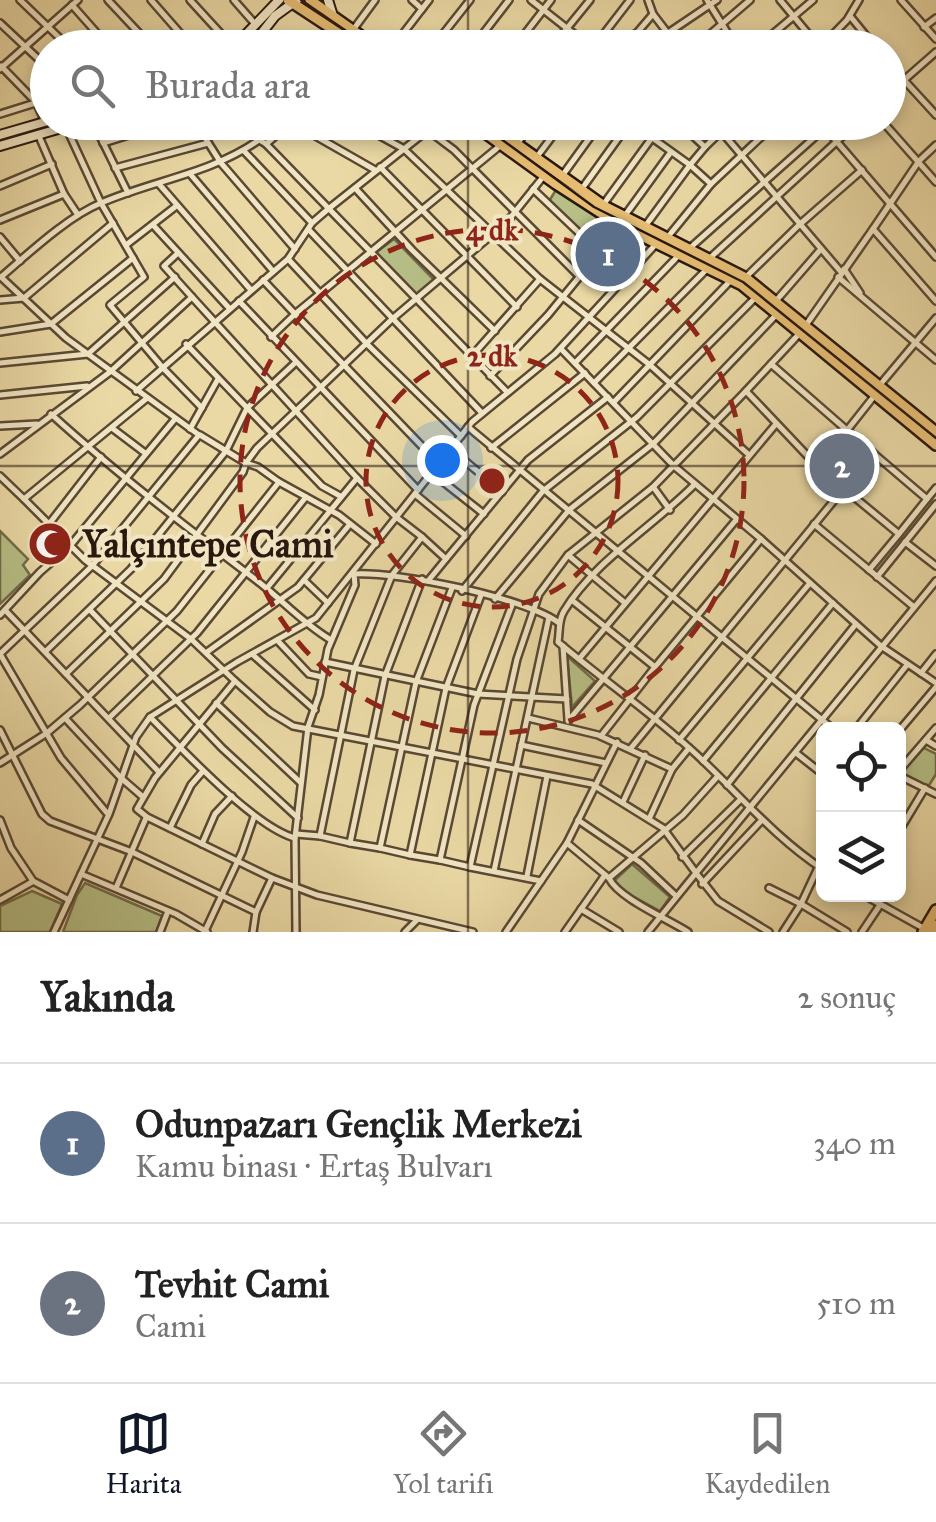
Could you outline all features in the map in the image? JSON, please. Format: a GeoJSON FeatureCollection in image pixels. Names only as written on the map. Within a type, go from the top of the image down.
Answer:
{"type":"FeatureCollection","features":[{"type":"Feature","properties":{"kind":"main road"},"geometry":{"type":"LineString","coordinates":[[272,0],[272,14]]}},
{"type":"Feature","properties":{"kind":"main road"},"geometry":{"type":"LineString","coordinates":[[259,30],[280,0]]}},
{"type":"Feature","properties":{"kind":"main road"},"geometry":{"type":"LineString","coordinates":[[310,0],[352,30]]}},
{"type":"Feature","properties":{"kind":"main road"},"geometry":{"type":"LineString","coordinates":[[328,0],[333,16]]}},
{"type":"Feature","properties":{"kind":"main road"},"geometry":{"type":"LineString","coordinates":[[272,14],[292,1],[333,30]]}},
{"type":"Feature","properties":{"kind":"main road"},"geometry":{"type":"LineString","coordinates":[[272,14],[304,10]]}},
{"type":"Feature","properties":{"kind":"main road"},"geometry":{"type":"LineString","coordinates":[[2,134],[30,126]]}},
{"type":"Feature","properties":{"kind":"main road"},"geometry":{"type":"LineString","coordinates":[[0,146],[30,137]]}},
{"type":"Feature","properties":{"kind":"main road"},"geometry":{"type":"LineString","coordinates":[[494,140],[544,176],[623,221],[668,238],[685,251]]}},
{"type":"Feature","properties":{"kind":"main road"},"geometry":{"type":"LineString","coordinates":[[512,140],[656,243],[685,251],[746,278],[936,446]]}},
{"type":"Feature","properties":{"kind":"main road"},"geometry":{"type":"LineString","coordinates":[[710,262],[803,329]]}},
{"type":"Feature","properties":{"kind":"main road"},"geometry":{"type":"LineString","coordinates":[[877,390],[936,432]]}},
{"type":"Feature","properties":{"kind":"main road"},"geometry":{"type":"LineString","coordinates":[[927,931],[936,910]]}},
{"type":"Feature","properties":{"kind":"main road"},"geometry":{"type":"LineString","coordinates":[[927,931],[936,925]]}},
{"type":"Feature","properties":{"kind":"street"},"geometry":{"type":"LineString","coordinates":[[20,0],[52,30]]}},
{"type":"Feature","properties":{"kind":"street"},"geometry":{"type":"LineString","coordinates":[[108,0],[136,30]]}},
{"type":"Feature","properties":{"kind":"street"},"geometry":{"type":"LineString","coordinates":[[151,0],[177,30]]}},
{"type":"Feature","properties":{"kind":"street"},"geometry":{"type":"LineString","coordinates":[[190,0],[217,30]]}},
{"type":"Feature","properties":{"kind":"street"},"geometry":{"type":"LineString","coordinates":[[234,0],[259,30]]}},
{"type":"Feature","properties":{"kind":"street"},"geometry":{"type":"LineString","coordinates":[[352,30],[375,0]]}},
{"type":"Feature","properties":{"kind":"street"},"geometry":{"type":"LineString","coordinates":[[412,0],[422,8]]}},
{"type":"Feature","properties":{"kind":"street"},"geometry":{"type":"LineString","coordinates":[[406,30],[428,0]]}},
{"type":"Feature","properties":{"kind":"street"},"geometry":{"type":"LineString","coordinates":[[446,30],[470,0]]}},
{"type":"Feature","properties":{"kind":"street"},"geometry":{"type":"LineString","coordinates":[[486,30],[509,0]]}},
{"type":"Feature","properties":{"kind":"street"},"geometry":{"type":"LineString","coordinates":[[531,0],[569,30]]}},
{"type":"Feature","properties":{"kind":"street"},"geometry":{"type":"LineString","coordinates":[[528,30],[551,0]]}},
{"type":"Feature","properties":{"kind":"street"},"geometry":{"type":"LineString","coordinates":[[566,28],[590,0]]}},
{"type":"Feature","properties":{"kind":"street"},"geometry":{"type":"LineString","coordinates":[[606,30],[630,0]]}},
{"type":"Feature","properties":{"kind":"street"},"geometry":{"type":"LineString","coordinates":[[673,30],[717,0]]}},
{"type":"Feature","properties":{"kind":"street"},"geometry":{"type":"LineString","coordinates":[[714,30],[750,0]]}},
{"type":"Feature","properties":{"kind":"street"},"geometry":{"type":"LineString","coordinates":[[780,0],[805,30]]}},
{"type":"Feature","properties":{"kind":"street"},"geometry":{"type":"LineString","coordinates":[[777,30],[812,0]]}},
{"type":"Feature","properties":{"kind":"street"},"geometry":{"type":"LineString","coordinates":[[837,30],[860,0]]}},
{"type":"Feature","properties":{"kind":"street"},"geometry":{"type":"LineString","coordinates":[[901,0],[936,39]]}},
{"type":"Feature","properties":{"kind":"street"},"geometry":{"type":"LineString","coordinates":[[649,1],[665,30]]}},
{"type":"Feature","properties":{"kind":"street"},"geometry":{"type":"LineString","coordinates":[[709,2],[726,30]]}},
{"type":"Feature","properties":{"kind":"street"},"geometry":{"type":"LineString","coordinates":[[44,30],[75,3],[96,30]]}},
{"type":"Feature","properties":{"kind":"street"},"geometry":{"type":"LineString","coordinates":[[639,30],[653,14]]}},
{"type":"Feature","properties":{"kind":"street"},"geometry":{"type":"LineString","coordinates":[[850,16],[861,30]]}},
{"type":"Feature","properties":{"kind":"street"},"geometry":{"type":"LineString","coordinates":[[924,27],[936,18]]}},
{"type":"Feature","properties":{"kind":"street"},"geometry":{"type":"LineString","coordinates":[[0,23],[30,50]]}},
{"type":"Feature","properties":{"kind":"street"},"geometry":{"type":"LineString","coordinates":[[30,42],[1,67],[30,96]]}},
{"type":"Feature","properties":{"kind":"street"},"geometry":{"type":"LineString","coordinates":[[906,78],[936,52]]}},
{"type":"Feature","properties":{"kind":"street"},"geometry":{"type":"LineString","coordinates":[[906,82],[936,115]]}},
{"type":"Feature","properties":{"kind":"street"},"geometry":{"type":"LineString","coordinates":[[2,134],[1,114],[30,104]]}},
{"type":"Feature","properties":{"kind":"street"},"geometry":{"type":"LineString","coordinates":[[41,140],[64,194],[78,215]]}},
{"type":"Feature","properties":{"kind":"street"},"geometry":{"type":"LineString","coordinates":[[72,140],[101,202],[144,277],[110,304],[162,368],[202,408]]}},
{"type":"Feature","properties":{"kind":"street"},"geometry":{"type":"LineString","coordinates":[[102,140],[128,193]]}},
{"type":"Feature","properties":{"kind":"street"},"geometry":{"type":"LineString","coordinates":[[103,143],[113,140]]}},
{"type":"Feature","properties":{"kind":"street"},"geometry":{"type":"LineString","coordinates":[[206,140],[221,163],[295,249]]}},
{"type":"Feature","properties":{"kind":"street"},"geometry":{"type":"LineString","coordinates":[[259,140],[507,392]]}},
{"type":"Feature","properties":{"kind":"street"},"geometry":{"type":"LineString","coordinates":[[265,140],[191,175],[101,202],[78,215],[0,277],[51,324],[174,419],[329,510],[376,544]]}},
{"type":"Feature","properties":{"kind":"street"},"geometry":{"type":"LineString","coordinates":[[324,140],[378,168],[516,307]]}},
{"type":"Feature","properties":{"kind":"street"},"geometry":{"type":"LineString","coordinates":[[386,140],[404,150],[540,279],[694,402],[748,454]]}},
{"type":"Feature","properties":{"kind":"street"},"geometry":{"type":"LineString","coordinates":[[136,391],[288,259],[312,223],[418,140]]}},
{"type":"Feature","properties":{"kind":"street"},"geometry":{"type":"LineString","coordinates":[[442,140],[579,276]]}},
{"type":"Feature","properties":{"kind":"street"},"geometry":{"type":"LineString","coordinates":[[517,144],[520,140]]}},
{"type":"Feature","properties":{"kind":"street"},"geometry":{"type":"LineString","coordinates":[[536,158],[550,140]]}},
{"type":"Feature","properties":{"kind":"street"},"geometry":{"type":"LineString","coordinates":[[562,176],[588,140]]}},
{"type":"Feature","properties":{"kind":"street"},"geometry":{"type":"LineString","coordinates":[[581,190],[617,140]]}},
{"type":"Feature","properties":{"kind":"street"},"geometry":{"type":"LineString","coordinates":[[602,205],[650,140]]}},
{"type":"Feature","properties":{"kind":"street"},"geometry":{"type":"LineString","coordinates":[[654,140],[711,184]]}},
{"type":"Feature","properties":{"kind":"street"},"geometry":{"type":"LineString","coordinates":[[698,140],[705,146]]}},
{"type":"Feature","properties":{"kind":"street"},"geometry":{"type":"LineString","coordinates":[[644,227],[710,140]]}},
{"type":"Feature","properties":{"kind":"street"},"geometry":{"type":"LineString","coordinates":[[731,140],[864,300],[936,360]]}},
{"type":"Feature","properties":{"kind":"street"},"geometry":{"type":"LineString","coordinates":[[668,238],[711,184],[760,140]]}},
{"type":"Feature","properties":{"kind":"street"},"geometry":{"type":"LineString","coordinates":[[575,363],[685,251],[808,140]]}},
{"type":"Feature","properties":{"kind":"street"},"geometry":{"type":"LineString","coordinates":[[900,140],[936,182]]}},
{"type":"Feature","properties":{"kind":"street"},"geometry":{"type":"LineString","coordinates":[[594,383],[710,262],[838,142],[936,257]]}},
{"type":"Feature","properties":{"kind":"street"},"geometry":{"type":"LineString","coordinates":[[116,168],[208,143]]}},
{"type":"Feature","properties":{"kind":"street"},"geometry":{"type":"LineString","coordinates":[[271,337],[501,145]]}},
{"type":"Feature","properties":{"kind":"street"},"geometry":{"type":"LineString","coordinates":[[470,866],[509,696],[539,594],[568,555],[653,487],[803,329],[919,161],[936,146]]}},
{"type":"Feature","properties":{"kind":"street"},"geometry":{"type":"LineString","coordinates":[[244,151],[312,223]]}},
{"type":"Feature","properties":{"kind":"street"},"geometry":{"type":"LineString","coordinates":[[490,376],[599,252],[671,152]]}},
{"type":"Feature","properties":{"kind":"street"},"geometry":{"type":"LineString","coordinates":[[0,186],[52,164]]}},
{"type":"Feature","properties":{"kind":"street"},"geometry":{"type":"LineString","coordinates":[[746,278],[798,225],[862,170]]}},
{"type":"Feature","properties":{"kind":"street"},"geometry":{"type":"LineString","coordinates":[[191,175],[273,271]]}},
{"type":"Feature","properties":{"kind":"street"},"geometry":{"type":"LineString","coordinates":[[66,674],[142,603],[271,433],[391,320],[492,234],[544,176]]}},
{"type":"Feature","properties":{"kind":"street"},"geometry":{"type":"LineString","coordinates":[[160,184],[250,290]]}},
{"type":"Feature","properties":{"kind":"street"},"geometry":{"type":"LineString","coordinates":[[355,188],[495,331]]}},
{"type":"Feature","properties":{"kind":"street"},"geometry":{"type":"LineString","coordinates":[[533,189],[599,252]]}},
{"type":"Feature","properties":{"kind":"street"},"geometry":{"type":"LineString","coordinates":[[0,220],[64,194]]}},
{"type":"Feature","properties":{"kind":"street"},"geometry":{"type":"LineString","coordinates":[[126,245],[176,206]]}},
{"type":"Feature","properties":{"kind":"street"},"geometry":{"type":"LineString","coordinates":[[0,300],[24,298],[113,223]]}},
{"type":"Feature","properties":{"kind":"street"},"geometry":{"type":"LineString","coordinates":[[153,225],[230,309]]}},
{"type":"Feature","properties":{"kind":"street"},"geometry":{"type":"LineString","coordinates":[[873,229],[936,301]]}},
{"type":"Feature","properties":{"kind":"street"},"geometry":{"type":"LineString","coordinates":[[308,230],[482,414]]}},
{"type":"Feature","properties":{"kind":"street"},"geometry":{"type":"LineString","coordinates":[[0,237],[20,261]]}},
{"type":"Feature","properties":{"kind":"street"},"geometry":{"type":"LineString","coordinates":[[54,932],[108,814],[133,745],[150,717],[306,625],[354,574],[468,427],[561,349],[656,243]]}},
{"type":"Feature","properties":{"kind":"street"},"geometry":{"type":"LineString","coordinates":[[776,302],[821,249]]}},
{"type":"Feature","properties":{"kind":"street"},"geometry":{"type":"LineString","coordinates":[[179,253],[164,266],[212,323],[396,518],[446,559]]}},
{"type":"Feature","properties":{"kind":"street"},"geometry":{"type":"LineString","coordinates":[[0,332],[51,324],[133,258]]}},
{"type":"Feature","properties":{"kind":"street"},"geometry":{"type":"LineString","coordinates":[[288,259],[367,344],[462,436]]}},
{"type":"Feature","properties":{"kind":"street"},"geometry":{"type":"LineString","coordinates":[[0,363],[88,354],[174,277]]}},
{"type":"Feature","properties":{"kind":"street"},"geometry":{"type":"LineString","coordinates":[[471,357],[540,279]]}},
{"type":"Feature","properties":{"kind":"street"},"geometry":{"type":"LineString","coordinates":[[350,843],[386,676],[425,580],[528,460],[650,365],[732,279]]}},
{"type":"Feature","properties":{"kind":"street"},"geometry":{"type":"LineString","coordinates":[[262,280],[440,464]]}},
{"type":"Feature","properties":{"kind":"street"},"geometry":{"type":"LineString","coordinates":[[462,590],[543,491],[632,421],[757,296]]}},
{"type":"Feature","properties":{"kind":"street"},"geometry":{"type":"LineString","coordinates":[[0,454],[110,372],[192,297]]}},
{"type":"Feature","properties":{"kind":"street"},"geometry":{"type":"LineString","coordinates":[[239,302],[417,492],[466,536]]}},
{"type":"Feature","properties":{"kind":"street"},"geometry":{"type":"LineString","coordinates":[[495,599],[569,510],[654,442],[778,314]]}},
{"type":"Feature","properties":{"kind":"street"},"geometry":{"type":"LineString","coordinates":[[818,467],[936,318]]}},
{"type":"Feature","properties":{"kind":"street"},"geometry":{"type":"LineString","coordinates":[[186,344],[322,486],[341,497]]}},
{"type":"Feature","properties":{"kind":"street"},"geometry":{"type":"LineString","coordinates":[[561,349],[710,499],[761,538],[882,646],[936,685],[906,722]]}},
{"type":"Feature","properties":{"kind":"street"},"geometry":{"type":"LineString","coordinates":[[46,650],[115,585],[175,516],[226,451],[247,408],[295,362]]}},
{"type":"Feature","properties":{"kind":"street"},"geometry":{"type":"LineString","coordinates":[[771,364],[927,499]]}},
{"type":"Feature","properties":{"kind":"street"},"geometry":{"type":"LineString","coordinates":[[491,448],[584,373]]}},
{"type":"Feature","properties":{"kind":"street"},"geometry":{"type":"LineString","coordinates":[[190,429],[219,378]]}},
{"type":"Feature","properties":{"kind":"street"},"geometry":{"type":"LineString","coordinates":[[0,396],[90,386]]}},
{"type":"Feature","properties":{"kind":"street"},"geometry":{"type":"LineString","coordinates":[[746,391],[818,467],[899,534]]}},
{"type":"Feature","properties":{"kind":"street"},"geometry":{"type":"LineString","coordinates":[[24,499],[146,398]]}},
{"type":"Feature","properties":{"kind":"street"},"geometry":{"type":"LineString","coordinates":[[52,414],[149,498],[267,588],[306,625],[332,640]]}},
{"type":"Feature","properties":{"kind":"street"},"geometry":{"type":"LineString","coordinates":[[159,772],[46,650],[3,612],[70,546],[174,419]]}},
{"type":"Feature","properties":{"kind":"street"},"geometry":{"type":"LineString","coordinates":[[579,659],[776,423]]}},
{"type":"Feature","properties":{"kind":"street"},"geometry":{"type":"LineString","coordinates":[[0,426],[38,424]]}},
{"type":"Feature","properties":{"kind":"street"},"geometry":{"type":"LineString","coordinates":[[468,427],[823,720]]}},
{"type":"Feature","properties":{"kind":"street"},"geometry":{"type":"LineString","coordinates":[[112,428],[146,452]]}},
{"type":"Feature","properties":{"kind":"street"},"geometry":{"type":"LineString","coordinates":[[108,814],[62,758],[0,654],[92,566],[199,435]]}},
{"type":"Feature","properties":{"kind":"street"},"geometry":{"type":"LineString","coordinates":[[452,450],[502,492]]}},
{"type":"Feature","properties":{"kind":"street"},"geometry":{"type":"LineString","coordinates":[[631,748],[873,454]]}},
{"type":"Feature","properties":{"kind":"street"},"geometry":{"type":"LineString","coordinates":[[49,524],[101,457]]}},
{"type":"Feature","properties":{"kind":"street"},"geometry":{"type":"LineString","coordinates":[[432,473],[484,514]]}},
{"type":"Feature","properties":{"kind":"street"},"geometry":{"type":"LineString","coordinates":[[0,476],[92,566],[191,639],[234,682],[282,720],[594,785],[665,831],[718,901],[769,932]]}},
{"type":"Feature","properties":{"kind":"street"},"geometry":{"type":"LineString","coordinates":[[267,588],[358,478]]}},
{"type":"Feature","properties":{"kind":"street"},"geometry":{"type":"LineString","coordinates":[[0,763],[66,718],[166,620],[278,482]]}},
{"type":"Feature","properties":{"kind":"street"},"geometry":{"type":"LineString","coordinates":[[695,484],[592,576],[559,623],[558,642],[655,718],[761,820],[816,865]]}},
{"type":"Feature","properties":{"kind":"street"},"geometry":{"type":"LineString","coordinates":[[653,487],[670,510]]}},
{"type":"Feature","properties":{"kind":"street"},"geometry":{"type":"LineString","coordinates":[[869,570],[936,488]]}},
{"type":"Feature","properties":{"kind":"street"},"geometry":{"type":"LineString","coordinates":[[110,718],[191,639],[306,497]]}},
{"type":"Feature","properties":{"kind":"street"},"geometry":{"type":"LineString","coordinates":[[877,577],[936,504]]}},
{"type":"Feature","properties":{"kind":"street"},"geometry":{"type":"LineString","coordinates":[[568,725],[736,519]]}},
{"type":"Feature","properties":{"kind":"street"},"geometry":{"type":"LineString","coordinates":[[206,652],[304,580],[350,524]]}},
{"type":"Feature","properties":{"kind":"street"},"geometry":{"type":"LineString","coordinates":[[814,524],[914,607]]}},
{"type":"Feature","properties":{"kind":"street"},"geometry":{"type":"LineString","coordinates":[[320,836],[354,670],[392,574],[422,538]]}},
{"type":"Feature","properties":{"kind":"street"},"geometry":{"type":"LineString","coordinates":[[601,736],[761,538]]}},
{"type":"Feature","properties":{"kind":"street"},"geometry":{"type":"LineString","coordinates":[[905,542],[936,566]]}},
{"type":"Feature","properties":{"kind":"street"},"geometry":{"type":"LineString","coordinates":[[568,555],[625,603]]}},
{"type":"Feature","properties":{"kind":"street"},"geometry":{"type":"LineString","coordinates":[[354,574],[392,574],[425,580],[532,610],[559,623]]}},
{"type":"Feature","properties":{"kind":"street"},"geometry":{"type":"LineString","coordinates":[[296,932],[296,836],[308,728],[332,640],[354,586],[354,574]]}},
{"type":"Feature","properties":{"kind":"street"},"geometry":{"type":"LineString","coordinates":[[304,580],[328,603]]}},
{"type":"Feature","properties":{"kind":"street"},"geometry":{"type":"LineString","coordinates":[[648,932],[936,581]]}},
{"type":"Feature","properties":{"kind":"street"},"geometry":{"type":"LineString","coordinates":[[679,740],[810,583]]}},
{"type":"Feature","properties":{"kind":"street"},"geometry":{"type":"LineString","coordinates":[[380,848],[416,682],[452,588]]}},
{"type":"Feature","properties":{"kind":"street"},"geometry":{"type":"LineString","coordinates":[[410,855],[446,688],[481,596]]}},
{"type":"Feature","properties":{"kind":"street"},"geometry":{"type":"LineString","coordinates":[[573,601],[655,666]]}},
{"type":"Feature","properties":{"kind":"street"},"geometry":{"type":"LineString","coordinates":[[703,762],[833,603]]}},
{"type":"Feature","properties":{"kind":"street"},"geometry":{"type":"LineString","coordinates":[[440,860],[478,694],[512,604]]}},
{"type":"Feature","properties":{"kind":"street"},"geometry":{"type":"LineString","coordinates":[[90,610],[198,725],[298,818]]}},
{"type":"Feature","properties":{"kind":"street"},"geometry":{"type":"LineString","coordinates":[[494,871],[549,617]]}},
{"type":"Feature","properties":{"kind":"street"},"geometry":{"type":"LineString","coordinates":[[727,785],[856,624]]}},
{"type":"Feature","properties":{"kind":"street"},"geometry":{"type":"LineString","coordinates":[[277,640],[310,674],[322,677]]}},
{"type":"Feature","properties":{"kind":"street"},"geometry":{"type":"LineString","coordinates":[[563,646],[568,725]]}},
{"type":"Feature","properties":{"kind":"street"},"geometry":{"type":"LineString","coordinates":[[252,654],[315,710]]}},
{"type":"Feature","properties":{"kind":"street"},"geometry":{"type":"LineString","coordinates":[[921,672],[936,654]]}},
{"type":"Feature","properties":{"kind":"street"},"geometry":{"type":"LineString","coordinates":[[326,662],[478,694],[567,699]]}},
{"type":"Feature","properties":{"kind":"street"},"geometry":{"type":"LineString","coordinates":[[862,722],[908,664]]}},
{"type":"Feature","properties":{"kind":"street"},"geometry":{"type":"LineString","coordinates":[[234,682],[159,772],[137,808],[147,817],[298,888],[473,932]]}},
{"type":"Feature","properties":{"kind":"street"},"geometry":{"type":"LineString","coordinates":[[216,703],[300,782]]}},
{"type":"Feature","properties":{"kind":"street"},"geometry":{"type":"LineString","coordinates":[[150,717],[254,816],[296,836],[320,836],[541,881]]}},
{"type":"Feature","properties":{"kind":"street"},"geometry":{"type":"LineString","coordinates":[[66,718],[143,797]]}},
{"type":"Feature","properties":{"kind":"street"},"geometry":{"type":"LineString","coordinates":[[528,718],[601,736],[672,769]]}},
{"type":"Feature","properties":{"kind":"street"},"geometry":{"type":"LineString","coordinates":[[906,764],[936,728]]}},
{"type":"Feature","properties":{"kind":"street"},"geometry":{"type":"LineString","coordinates":[[0,730],[42,814],[50,821],[132,852],[256,912]]}},
{"type":"Feature","properties":{"kind":"street"},"geometry":{"type":"LineString","coordinates":[[926,740],[936,746]]}},
{"type":"Feature","properties":{"kind":"street"},"geometry":{"type":"LineString","coordinates":[[506,932],[567,843],[616,742]]}},
{"type":"Feature","properties":{"kind":"street"},"geometry":{"type":"LineString","coordinates":[[522,745],[607,763]]}},
{"type":"Feature","properties":{"kind":"street"},"geometry":{"type":"LineString","coordinates":[[649,819],[672,769],[689,748]]}},
{"type":"Feature","properties":{"kind":"street"},"geometry":{"type":"LineString","coordinates":[[796,753],[816,769]]}},
{"type":"Feature","properties":{"kind":"street"},"geometry":{"type":"LineString","coordinates":[[623,802],[645,756]]}},
{"type":"Feature","properties":{"kind":"street"},"geometry":{"type":"LineString","coordinates":[[170,828],[190,784],[204,770]]}},
{"type":"Feature","properties":{"kind":"street"},"geometry":{"type":"LineString","coordinates":[[527,877],[547,776]]}},
{"type":"Feature","properties":{"kind":"street"},"geometry":{"type":"LineString","coordinates":[[565,932],[608,876],[665,831],[718,776]]}},
{"type":"Feature","properties":{"kind":"street"},"geometry":{"type":"LineString","coordinates":[[906,777],[936,794]]}},
{"type":"Feature","properties":{"kind":"street"},"geometry":{"type":"LineString","coordinates":[[906,820],[925,788]]}},
{"type":"Feature","properties":{"kind":"street"},"geometry":{"type":"LineString","coordinates":[[202,844],[216,814],[233,795]]}},
{"type":"Feature","properties":{"kind":"street"},"geometry":{"type":"LineString","coordinates":[[682,857],[740,800]]}},
{"type":"Feature","properties":{"kind":"street"},"geometry":{"type":"LineString","coordinates":[[80,874],[206,930],[254,816]]}},
{"type":"Feature","properties":{"kind":"street"},"geometry":{"type":"LineString","coordinates":[[116,888],[147,817]]}},
{"type":"Feature","properties":{"kind":"street"},"geometry":{"type":"LineString","coordinates":[[0,820],[12,848]]}},
{"type":"Feature","properties":{"kind":"street"},"geometry":{"type":"LineString","coordinates":[[578,820],[634,857],[676,896]]}},
{"type":"Feature","properties":{"kind":"street"},"geometry":{"type":"LineString","coordinates":[[702,884],[761,820]]}},
{"type":"Feature","properties":{"kind":"street"},"geometry":{"type":"LineString","coordinates":[[0,834],[33,881],[69,900]]}},
{"type":"Feature","properties":{"kind":"street"},"geometry":{"type":"LineString","coordinates":[[567,843],[608,876],[624,895],[688,932]]}},
{"type":"Feature","properties":{"kind":"street"},"geometry":{"type":"LineString","coordinates":[[719,844],[731,854]]}},
{"type":"Feature","properties":{"kind":"street"},"geometry":{"type":"LineString","coordinates":[[784,932],[816,876]]}},
{"type":"Feature","properties":{"kind":"street"},"geometry":{"type":"LineString","coordinates":[[253,932],[256,912],[272,878]]}},
{"type":"Feature","properties":{"kind":"street"},"geometry":{"type":"LineString","coordinates":[[0,900],[33,881]]}},
{"type":"Feature","properties":{"kind":"street"},"geometry":{"type":"LineString","coordinates":[[769,888],[847,932]]}},
{"type":"Feature","properties":{"kind":"street"},"geometry":{"type":"LineString","coordinates":[[873,902],[927,931]]}},
{"type":"Feature","properties":{"kind":"street"},"geometry":{"type":"LineString","coordinates":[[862,932],[880,906]]}},
{"type":"Feature","properties":{"kind":"street"},"geometry":{"type":"LineString","coordinates":[[581,909],[618,932]]}},
{"type":"Feature","properties":{"kind":"street"},"geometry":{"type":"LineString","coordinates":[[160,932],[168,911]]}},
{"type":"Feature","properties":{"kind":"street"},"geometry":{"type":"LineString","coordinates":[[405,932],[417,919]]}},
{"type":"Feature","properties":{"kind":"green space"},"geometry":{"type":"Polygon","coordinates":[[[557,188],[615,226],[604,238],[593,229],[586,236],[548,203],[557,188]]]}},
{"type":"Feature","properties":{"kind":"green space"},"geometry":{"type":"Polygon","coordinates":[[[394,239],[434,280],[414,297],[374,254],[394,239]]]}},
{"type":"Feature","properties":{"kind":"green space"},"geometry":{"type":"Polygon","coordinates":[[[0,531],[28,559],[23,565],[30,575],[0,604],[0,531]]]}},
{"type":"Feature","properties":{"kind":"green space"},"geometry":{"type":"Polygon","coordinates":[[[567,656],[595,681],[572,707],[567,656]]]}},
{"type":"Feature","properties":{"kind":"green space"},"geometry":{"type":"Polygon","coordinates":[[[922,747],[936,754],[936,774],[928,787],[906,776],[906,768],[922,747]]]}},
{"type":"Feature","properties":{"kind":"green space"},"geometry":{"type":"Polygon","coordinates":[[[632,864],[670,897],[660,911],[625,892],[614,881],[632,864]]]}},
{"type":"Feature","properties":{"kind":"green space"},"geometry":{"type":"Polygon","coordinates":[[[85,883],[162,916],[156,932],[63,932],[85,883]]]}},
{"type":"Feature","properties":{"kind":"green space"},"geometry":{"type":"Polygon","coordinates":[[[32,891],[62,904],[50,932],[0,932],[0,906],[32,891]]]}},
{"type":"Feature","properties":{"kind":"tram line"},"geometry":{"type":"LineString","coordinates":[[301,0],[345,30]]}},
{"type":"Feature","properties":{"kind":"tram line"},"geometry":{"type":"LineString","coordinates":[[503,140],[594,207],[743,282],[936,438]]}},
{"type":"Feature","properties":{"kind":"place","name":"Odunpazarı Gençlik Merkezi"},"geometry":{"type":"Point","coordinates":[608,254]}},
{"type":"Feature","properties":{"kind":"place","name":"Tevhit Cami"},"geometry":{"type":"Point","coordinates":[842,466]}},
{"type":"Feature","properties":{"kind":"place","name":"Yalçıntepe Cami"},"geometry":{"type":"Point","coordinates":[50,544]}}]}
